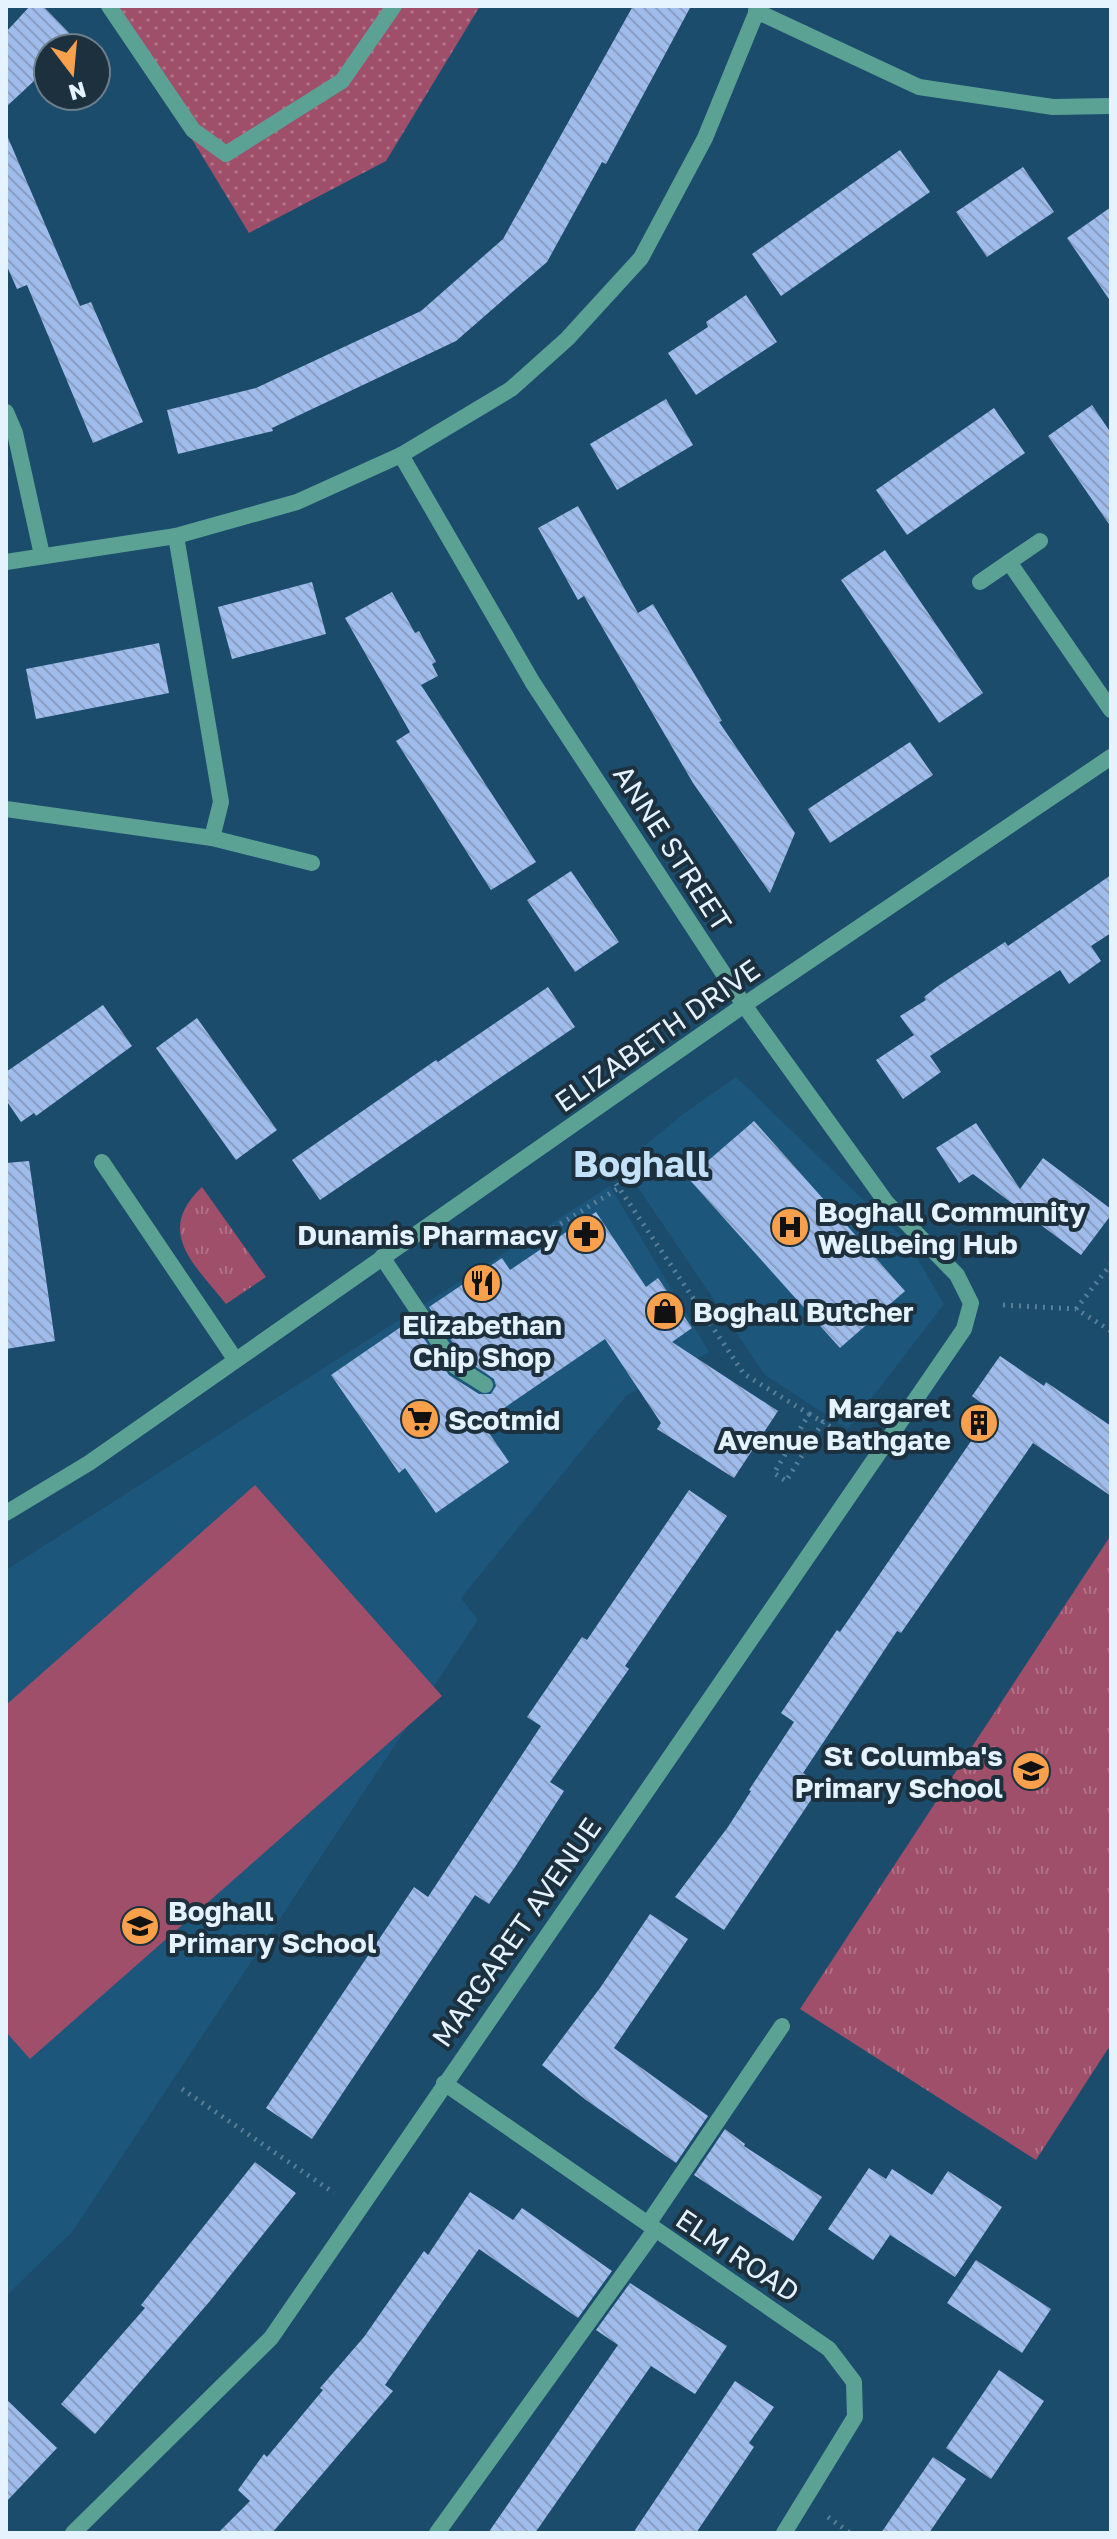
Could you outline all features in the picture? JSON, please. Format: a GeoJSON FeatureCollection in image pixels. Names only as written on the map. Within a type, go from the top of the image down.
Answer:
{"type":"FeatureCollection","features":[{"type":"Feature","properties":{"kind":"street"},"geometry":{"type":"LineString","coordinates":[[109,6],[193,130],[226,154],[342,81],[394,6]]}},
{"type":"Feature","properties":{"kind":"street"},"geometry":{"type":"LineString","coordinates":[[6,562],[176,536],[297,502],[401,455],[511,389],[567,339],[641,258],[705,138],[758,9],[919,87],[1053,107],[1111,106]]}},
{"type":"Feature","properties":{"kind":"street"},"geometry":{"type":"LineString","coordinates":[[6,412],[15,433],[42,555]]}},
{"type":"Feature","properties":{"kind":"street","name":"ANNE STREET"},"geometry":{"type":"LineString","coordinates":[[401,455],[533,683],[744,1005],[886,1202],[957,1275],[971,1303]]}},
{"type":"Feature","properties":{"kind":"street"},"geometry":{"type":"LineString","coordinates":[[176,536],[221,802],[212,838]]}},
{"type":"Feature","properties":{"kind":"street"},"geometry":{"type":"LineString","coordinates":[[980,582],[1040,541]]}},
{"type":"Feature","properties":{"kind":"street"},"geometry":{"type":"LineString","coordinates":[[1009,562],[1111,710]]}},
{"type":"Feature","properties":{"kind":"street","name":"ELIZABETH DRIVE"},"geometry":{"type":"LineString","coordinates":[[6,1513],[89,1463],[744,1005],[1111,757]]}},
{"type":"Feature","properties":{"kind":"street"},"geometry":{"type":"LineString","coordinates":[[6,809],[212,838],[312,863]]}},
{"type":"Feature","properties":{"kind":"street"},"geometry":{"type":"LineString","coordinates":[[102,1162],[235,1359]]}},
{"type":"Feature","properties":{"kind":"street"},"geometry":{"type":"LineString","coordinates":[[382,1257],[455,1366],[485,1385]]}},
{"type":"Feature","properties":{"kind":"street","name":"MARGARET AVENUE"},"geometry":{"type":"LineString","coordinates":[[73,2533],[271,2338],[964,1329],[971,1303]]}},
{"type":"Feature","properties":{"kind":"street"},"geometry":{"type":"LineString","coordinates":[[437,2533],[652,2227],[782,2026]]}},
{"type":"Feature","properties":{"kind":"street","name":"ELM ROAD"},"geometry":{"type":"LineString","coordinates":[[444,2083],[829,2349],[854,2382],[855,2417],[784,2533]]}},
{"type":"Feature","properties":{"kind":"path"},"geometry":{"type":"LineString","coordinates":[[610,1176],[744,1374],[877,1456]]}},
{"type":"Feature","properties":{"kind":"path"},"geometry":{"type":"LineString","coordinates":[[462,1202],[492,1246],[526,1245],[619,1188]]}},
{"type":"Feature","properties":{"kind":"path"},"geometry":{"type":"LineString","coordinates":[[1076,1309],[1111,1264]]}},
{"type":"Feature","properties":{"kind":"path"},"geometry":{"type":"LineString","coordinates":[[971,1303],[1076,1309],[1111,1331]]}},
{"type":"Feature","properties":{"kind":"path"},"geometry":{"type":"LineString","coordinates":[[809,1414],[774,1473],[786,1481],[823,1422]]}},
{"type":"Feature","properties":{"kind":"path"},"geometry":{"type":"LineString","coordinates":[[182,2089],[358,2210]]}},
{"type":"Feature","properties":{"kind":"shaded area"},"geometry":{"type":"Polygon","coordinates":[[[736,1077],[909,1244],[944,1304],[848,1429],[765,1375],[622,1164],[682,1115],[736,1077]]]}},
{"type":"Feature","properties":{"kind":"shaded area","name":"Boghall Primary School"},"geometry":{"type":"Polygon","coordinates":[[[610,1186],[709,1352],[627,1395],[461,1598],[478,1620],[72,2232],[6,2296],[6,1570],[610,1186]]]}},
{"type":"Feature","properties":{"kind":"green space"},"geometry":{"type":"Polygon","coordinates":[[[111,6],[480,6],[386,161],[249,233],[111,6]]]}},
{"type":"Feature","properties":{"kind":"green space"},"geometry":{"type":"Polygon","coordinates":[[[202,1187],[266,1277],[226,1304],[192,1262],[180,1234],[181,1219],[188,1203],[202,1187]]]}},
{"type":"Feature","properties":{"kind":"green space"},"geometry":{"type":"Polygon","coordinates":[[[255,1485],[442,1696],[30,2059],[6,2032],[6,1705],[255,1485]]]}},
{"type":"Feature","properties":{"kind":"green space","name":"St Columba's Primary School"},"geometry":{"type":"Polygon","coordinates":[[[1111,1535],[1111,2044],[1036,2160],[800,2009],[1111,1535]]]}},
{"type":"Feature","properties":{"kind":"building"},"geometry":{"type":"Polygon","coordinates":[[[30,6],[43,6],[68,32],[32,32],[32,83],[6,107],[6,32],[30,6]]]}},
{"type":"Feature","properties":{"kind":"building"},"geometry":{"type":"Polygon","coordinates":[[[633,6],[691,6],[606,164],[602,162],[547,262],[456,341],[272,428],[273,431],[178,454],[167,410],[256,388],[421,311],[503,239],[633,6]]]}},
{"type":"Feature","properties":{"kind":"building"},"geometry":{"type":"Polygon","coordinates":[[[6,133],[80,306],[91,302],[143,422],[93,443],[27,285],[17,289],[6,264],[6,133]]]}},
{"type":"Feature","properties":{"kind":"building"},"geometry":{"type":"Polygon","coordinates":[[[900,150],[930,192],[781,296],[752,254],[900,150]]]}},
{"type":"Feature","properties":{"kind":"building"},"geometry":{"type":"Polygon","coordinates":[[[1023,167],[1054,212],[987,257],[956,212],[1023,167]]]}},
{"type":"Feature","properties":{"kind":"building"},"geometry":{"type":"Polygon","coordinates":[[[1111,207],[1111,302],[1067,238],[1111,207]]]}},
{"type":"Feature","properties":{"kind":"building"},"geometry":{"type":"Polygon","coordinates":[[[746,295],[777,342],[696,395],[668,353],[708,327],[706,322],[746,295]]]}},
{"type":"Feature","properties":{"kind":"building"},"geometry":{"type":"Polygon","coordinates":[[[666,399],[693,445],[617,490],[590,444],[666,399]]]}},
{"type":"Feature","properties":{"kind":"building"},"geometry":{"type":"Polygon","coordinates":[[[1092,405],[1111,433],[1111,527],[1048,436],[1092,405]]]}},
{"type":"Feature","properties":{"kind":"building"},"geometry":{"type":"Polygon","coordinates":[[[994,408],[1025,453],[907,535],[876,490],[994,408]]]}},
{"type":"Feature","properties":{"kind":"building"},"geometry":{"type":"Polygon","coordinates":[[[578,506],[638,613],[653,604],[722,721],[719,722],[795,833],[770,893],[693,783],[584,596],[578,600],[538,528],[578,506]]]}},
{"type":"Feature","properties":{"kind":"building"},"geometry":{"type":"Polygon","coordinates":[[[885,550],[983,693],[939,723],[841,580],[885,550]]]}},
{"type":"Feature","properties":{"kind":"building"},"geometry":{"type":"Polygon","coordinates":[[[312,582],[326,634],[232,659],[218,607],[312,582]]]}},
{"type":"Feature","properties":{"kind":"building"},"geometry":{"type":"Polygon","coordinates":[[[392,592],[436,662],[432,664],[438,676],[421,685],[536,862],[491,890],[396,741],[410,732],[345,618],[392,592]]]}},
{"type":"Feature","properties":{"kind":"building"},"geometry":{"type":"Polygon","coordinates":[[[159,643],[169,693],[36,719],[26,669],[159,643]]]}},
{"type":"Feature","properties":{"kind":"building"},"geometry":{"type":"Polygon","coordinates":[[[910,742],[933,775],[830,843],[808,809],[910,742]]]}},
{"type":"Feature","properties":{"kind":"building"},"geometry":{"type":"Polygon","coordinates":[[[571,871],[619,942],[575,972],[527,900],[571,871]]]}},
{"type":"Feature","properties":{"kind":"building"},"geometry":{"type":"Polygon","coordinates":[[[1111,875],[1111,933],[1091,946],[1101,961],[1069,984],[1060,970],[930,1056],[941,1072],[903,1099],[876,1060],[914,1035],[900,1016],[926,1000],[924,997],[938,986],[1005,942],[1008,946],[1111,875]]]}},
{"type":"Feature","properties":{"kind":"building"},"geometry":{"type":"Polygon","coordinates":[[[548,987],[575,1027],[320,1200],[292,1160],[548,987]]]}},
{"type":"Feature","properties":{"kind":"building"},"geometry":{"type":"Polygon","coordinates":[[[103,1005],[132,1046],[36,1116],[34,1113],[21,1122],[6,1100],[6,1072],[103,1005]]]}},
{"type":"Feature","properties":{"kind":"building"},"geometry":{"type":"Polygon","coordinates":[[[197,1018],[277,1130],[236,1160],[156,1048],[197,1018]]]}},
{"type":"Feature","properties":{"kind":"building","name":"Boghall Community Wellbeing Hub"},"geometry":{"type":"Polygon","coordinates":[[[754,1121],[905,1291],[840,1348],[688,1178],[754,1121]]]}},
{"type":"Feature","properties":{"kind":"building"},"geometry":{"type":"Polygon","coordinates":[[[976,1123],[1020,1189],[1043,1158],[1111,1209],[1111,1215],[1081,1255],[973,1174],[959,1183],[936,1148],[976,1123]]]}},
{"type":"Feature","properties":{"kind":"building"},"geometry":{"type":"Polygon","coordinates":[[[29,1161],[55,1341],[6,1349],[6,1163],[29,1161]]]}},
{"type":"Feature","properties":{"kind":"building"},"geometry":{"type":"Polygon","coordinates":[[[596,1212],[646,1287],[658,1278],[692,1328],[672,1342],[778,1411],[734,1478],[657,1429],[661,1423],[605,1339],[482,1423],[509,1462],[436,1513],[405,1468],[399,1473],[331,1375],[411,1320],[449,1375],[479,1394],[491,1394],[496,1386],[494,1379],[463,1358],[429,1307],[502,1258],[510,1270],[596,1212]]]}},
{"type":"Feature","properties":{"kind":"building"},"geometry":{"type":"Polygon","coordinates":[[[1000,1356],[1044,1386],[1046,1382],[1111,1426],[1111,1496],[1033,1443],[901,1633],[897,1631],[803,1773],[821,1785],[724,1930],[675,1897],[728,1827],[794,1722],[781,1713],[978,1431],[969,1424],[983,1404],[972,1396],[1000,1356]]]}},
{"type":"Feature","properties":{"kind":"building"},"geometry":{"type":"Polygon","coordinates":[[[689,1490],[727,1516],[625,1666],[629,1669],[550,1782],[564,1791],[515,1867],[489,1904],[475,1895],[312,2139],[266,2108],[414,1887],[428,1897],[541,1726],[527,1717],[582,1637],[587,1640],[689,1490]]]}},
{"type":"Feature","properties":{"kind":"building"},"geometry":{"type":"Polygon","coordinates":[[[650,1914],[688,1939],[614,2048],[708,2116],[676,2163],[542,2065],[650,1914]]]}},
{"type":"Feature","properties":{"kind":"building"},"geometry":{"type":"Polygon","coordinates":[[[725,2129],[744,2146],[822,2197],[793,2241],[694,2175],[725,2129]]]}},
{"type":"Feature","properties":{"kind":"building"},"geometry":{"type":"Polygon","coordinates":[[[255,2162],[296,2193],[210,2301],[95,2434],[61,2404],[145,2308],[141,2305],[255,2162]]]}},
{"type":"Feature","properties":{"kind":"building"},"geometry":{"type":"Polygon","coordinates":[[[869,2168],[886,2179],[892,2169],[932,2195],[948,2171],[1002,2207],[955,2277],[890,2235],[873,2260],[828,2229],[869,2168]]]}},
{"type":"Feature","properties":{"kind":"building"},"geometry":{"type":"Polygon","coordinates":[[[470,2192],[513,2220],[522,2208],[612,2271],[578,2318],[479,2249],[385,2385],[393,2391],[272,2533],[218,2533],[250,2501],[238,2490],[264,2454],[267,2457],[323,2390],[320,2388],[364,2337],[424,2251],[428,2255],[470,2192]]]}},
{"type":"Feature","properties":{"kind":"building"},"geometry":{"type":"Polygon","coordinates":[[[976,2260],[1051,2309],[1022,2353],[947,2303],[976,2260]]]}},
{"type":"Feature","properties":{"kind":"building"},"geometry":{"type":"Polygon","coordinates":[[[630,2283],[727,2346],[695,2394],[651,2366],[535,2533],[488,2533],[618,2345],[596,2330],[630,2283]]]}},
{"type":"Feature","properties":{"kind":"building"},"geometry":{"type":"Polygon","coordinates":[[[999,2370],[1044,2401],[991,2479],[946,2448],[999,2370]]]}},
{"type":"Feature","properties":{"kind":"building"},"geometry":{"type":"Polygon","coordinates":[[[735,2381],[774,2407],[749,2443],[754,2447],[696,2533],[633,2533],[735,2381]]]}},
{"type":"Feature","properties":{"kind":"building"},"geometry":{"type":"Polygon","coordinates":[[[6,2399],[57,2448],[6,2502],[6,2399]]]}},
{"type":"Feature","properties":{"kind":"building"},"geometry":{"type":"Polygon","coordinates":[[[933,2457],[966,2479],[929,2533],[881,2533],[933,2457]]]}},
{"type":"Feature","properties":{"kind":"place","name":"Boghall Community Wellbeing Hub"},"geometry":{"type":"Point","coordinates":[790,1227]}},
{"type":"Feature","properties":{"kind":"place","name":"Dunamis Pharmacy"},"geometry":{"type":"Point","coordinates":[586,1234]}},
{"type":"Feature","properties":{"kind":"place","name":"Elizabethan Chip Shop"},"geometry":{"type":"Point","coordinates":[482,1283]}},
{"type":"Feature","properties":{"kind":"place","name":"Boghall Butcher"},"geometry":{"type":"Point","coordinates":[665,1311]}},
{"type":"Feature","properties":{"kind":"place","name":"Scotmid"},"geometry":{"type":"Point","coordinates":[420,1419]}},
{"type":"Feature","properties":{"kind":"place","name":"Margaret Avenue Bathgate"},"geometry":{"type":"Point","coordinates":[979,1423]}},
{"type":"Feature","properties":{"kind":"place","name":"St Columba's Primary School"},"geometry":{"type":"Point","coordinates":[1031,1771]}},
{"type":"Feature","properties":{"kind":"place","name":"Boghall Primary School"},"geometry":{"type":"Point","coordinates":[140,1926]}},
{"type":"Feature","properties":{"kind":"district","name":"Boghall"},"geometry":{"type":"Point","coordinates":[641,1163]}}]}
